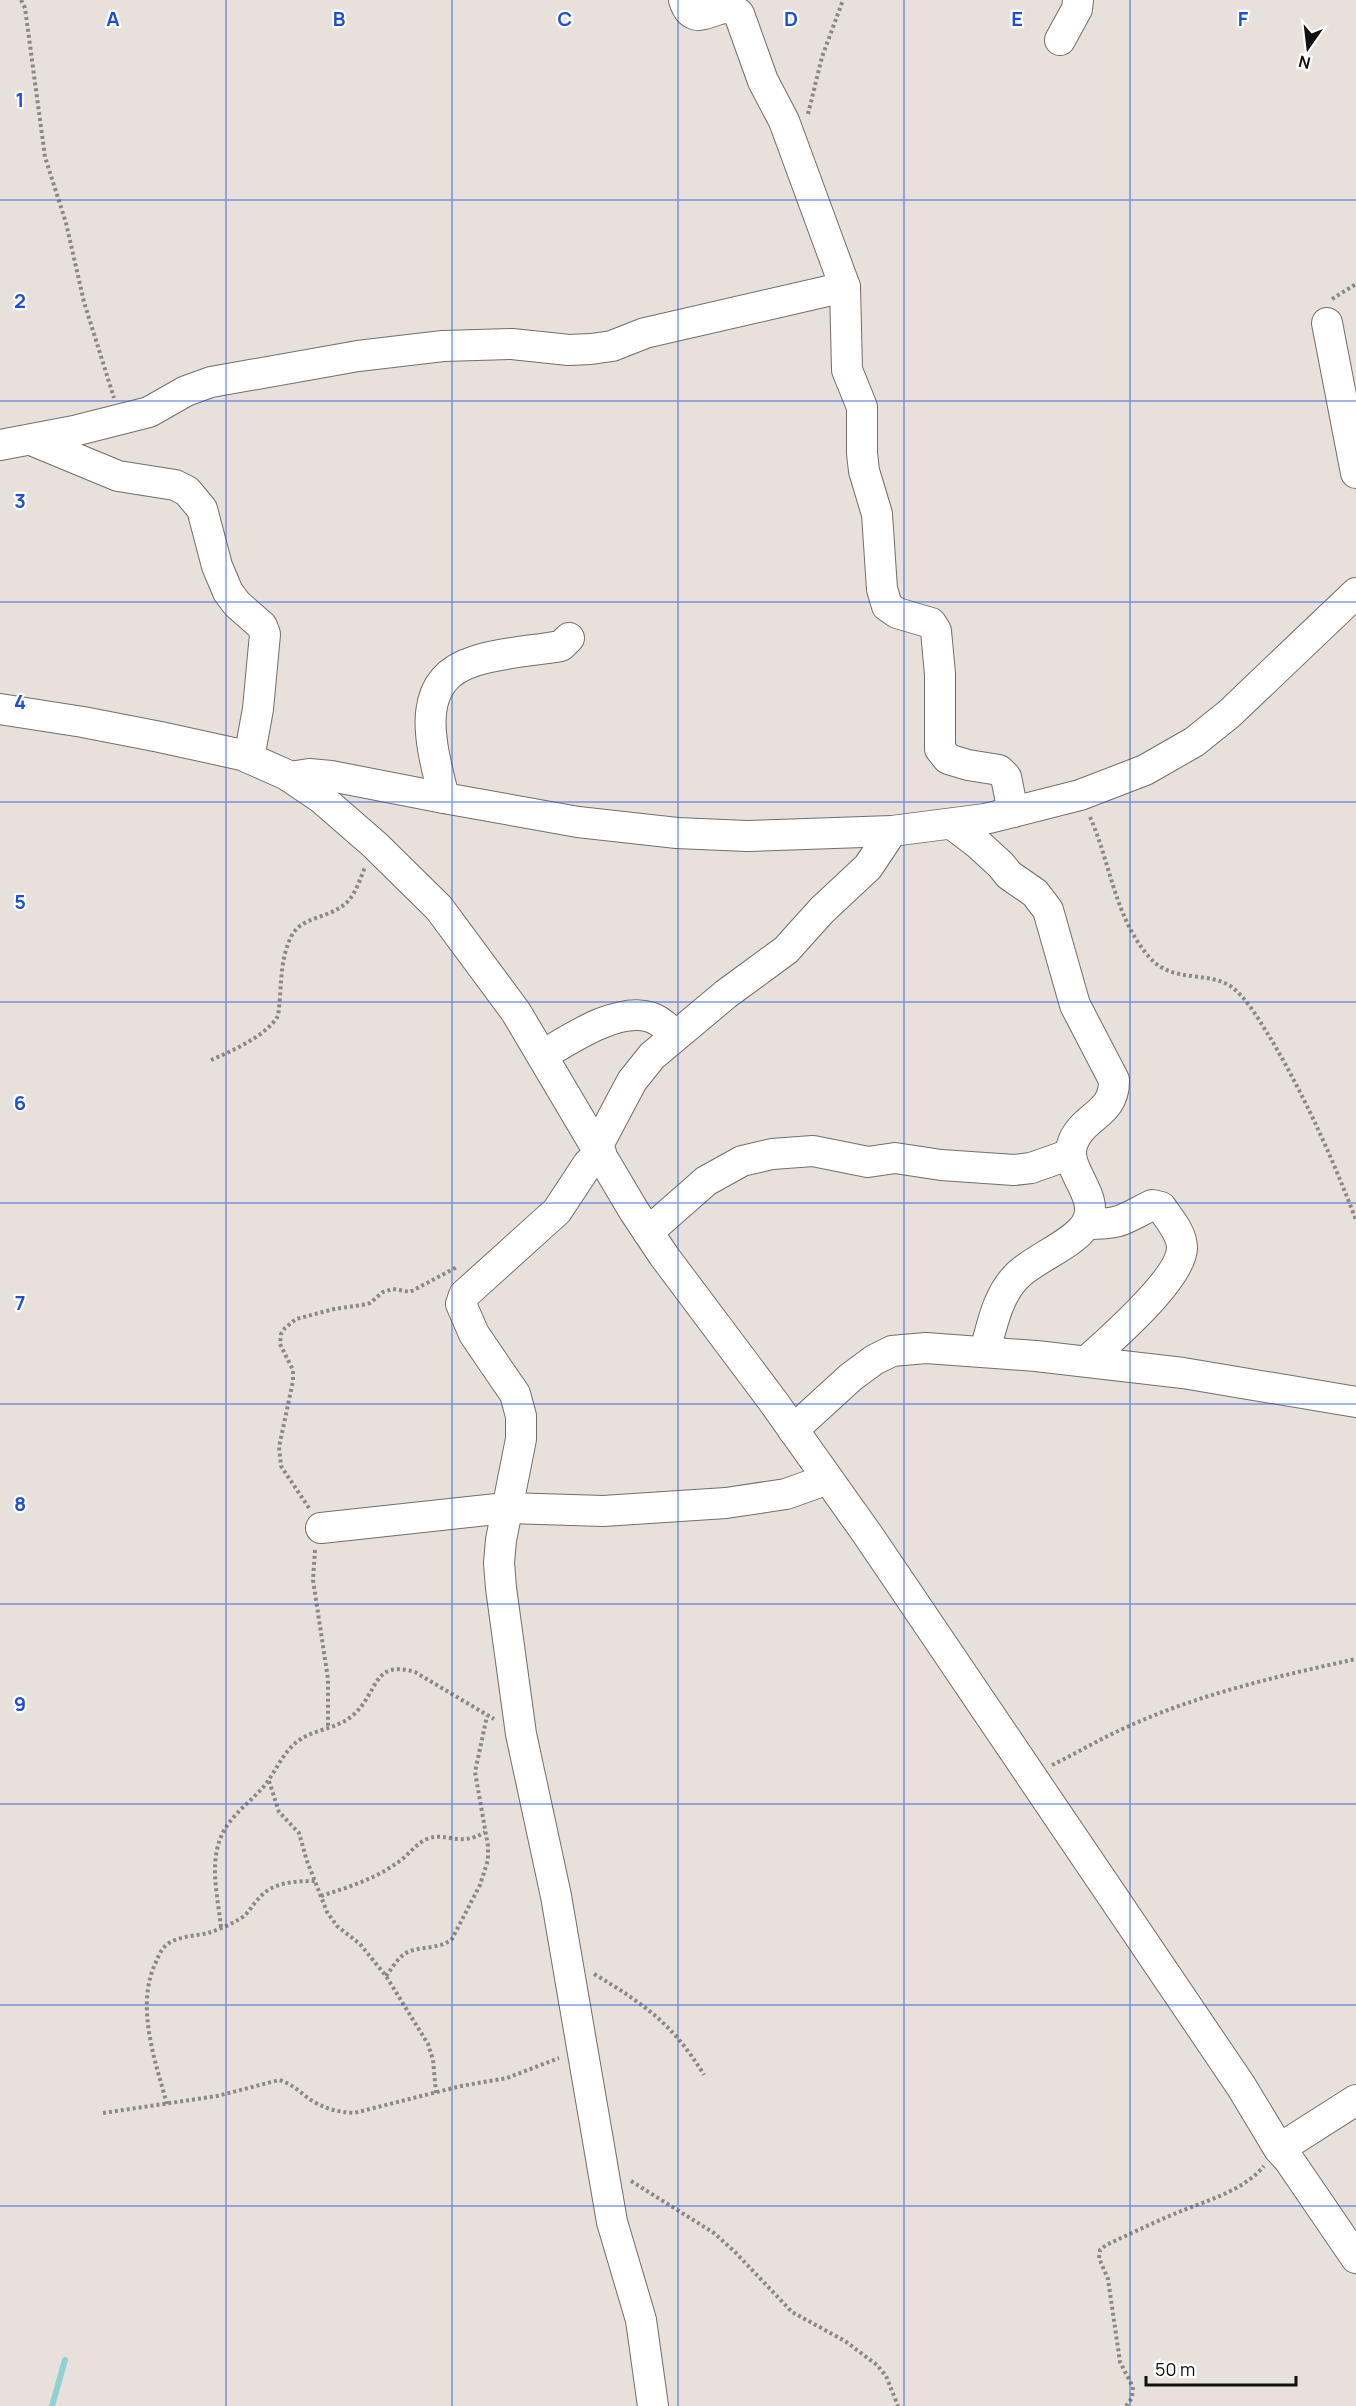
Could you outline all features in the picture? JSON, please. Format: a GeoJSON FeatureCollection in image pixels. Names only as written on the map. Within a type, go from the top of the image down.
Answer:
{"type":"FeatureCollection","features":[{"type":"Feature","properties":{"kind":"street"},"geometry":{"type":"LineString","coordinates":[[684,0],[686,8],[695,14],[707,14],[719,9],[731,8],[739,14],[763,81],[784,121],[845,287],[847,370],[861,407],[864,471],[877,514],[882,589],[887,606],[912,619],[931,623],[936,631],[940,674],[940,749],[948,759],[999,770],[1006,777],[1013,812]]}},
{"type":"Feature","properties":{"kind":"street"},"geometry":{"type":"LineString","coordinates":[[1060,40],[1077,9],[1078,0]]}},
{"type":"Feature","properties":{"kind":"street"},"geometry":{"type":"LineString","coordinates":[[0,445],[31,440],[149,412],[186,391],[223,380],[358,356],[443,346],[512,344],[569,350],[591,349],[612,345],[645,333],[845,287]]}},
{"type":"Feature","properties":{"kind":"street"},"geometry":{"type":"LineString","coordinates":[[1327,323],[1356,472]]}},
{"type":"Feature","properties":{"kind":"street"},"geometry":{"type":"LineString","coordinates":[[31,440],[118,476],[175,484],[187,490],[195,498],[202,509],[217,566],[228,592],[237,604],[262,626],[265,634],[258,709],[249,758]]}},
{"type":"Feature","properties":{"kind":"street"},"geometry":{"type":"LineString","coordinates":[[290,777],[309,774],[331,776],[578,822],[676,833],[747,836],[892,831],[985,819],[1080,795],[1145,770],[1194,742],[1229,714],[1356,593]]}},
{"type":"Feature","properties":{"kind":"street"},"geometry":{"type":"LineString","coordinates":[[444,798],[433,750],[429,719],[431,704],[440,685],[452,673],[474,661],[561,646],[569,638]]}},
{"type":"Feature","properties":{"kind":"street"},"geometry":{"type":"LineString","coordinates":[[0,709],[138,732],[249,758],[290,777],[321,798],[375,845],[439,908],[510,1004],[543,1055],[648,1232],[828,1479],[1241,2086],[1279,2149],[1289,2160],[1356,2258]]}},
{"type":"Feature","properties":{"kind":"street"},"geometry":{"type":"LineString","coordinates":[[952,824],[977,843],[1009,875],[1035,893],[1048,910],[1075,1005],[1114,1080],[1115,1091],[1102,1112],[1081,1129],[1073,1141],[1071,1154],[1090,1208],[1087,1224],[1073,1237],[1032,1263],[1016,1277],[999,1304],[985,1351]]}},
{"type":"Feature","properties":{"kind":"street"},"geometry":{"type":"LineString","coordinates":[[653,2406],[641,2320],[612,2222],[540,1812],[521,1734],[499,1563],[506,1508],[521,1439],[521,1416],[515,1394],[474,1334],[461,1309],[461,1299],[557,1211],[599,1150],[632,1081],[652,1056],[786,950],[822,910],[868,867],[880,853],[892,831]]}},
{"type":"Feature","properties":{"kind":"street"},"geometry":{"type":"LineString","coordinates":[[543,1055],[582,1032],[617,1018],[649,1016],[659,1021],[675,1036]]}},
{"type":"Feature","properties":{"kind":"street"},"geometry":{"type":"LineString","coordinates":[[648,1232],[706,1181],[742,1161],[772,1154],[813,1151],[868,1162],[895,1158],[941,1165],[1014,1170],[1048,1164],[1071,1154]]}},
{"type":"Feature","properties":{"kind":"street"},"geometry":{"type":"LineString","coordinates":[[1087,1224],[1114,1223],[1157,1204],[1179,1234],[1182,1246],[1178,1266],[1170,1276],[1129,1322],[1087,1361]]}},
{"type":"Feature","properties":{"kind":"street"},"geometry":{"type":"LineString","coordinates":[[793,1430],[851,1377],[874,1360],[892,1351],[926,1348],[985,1351],[1183,1372],[1356,1402]]}},
{"type":"Feature","properties":{"kind":"street"},"geometry":{"type":"LineString","coordinates":[[321,1528],[506,1508],[603,1511],[726,1503],[786,1494],[828,1479]]}},
{"type":"Feature","properties":{"kind":"street"},"geometry":{"type":"LineString","coordinates":[[1279,2149],[1356,2100]]}},
{"type":"Feature","properties":{"kind":"path"},"geometry":{"type":"LineString","coordinates":[[21,0],[25,8],[45,157],[66,224],[84,302],[121,419]]}},
{"type":"Feature","properties":{"kind":"path"},"geometry":{"type":"LineString","coordinates":[[794,149],[811,107],[822,57],[843,0]]}},
{"type":"Feature","properties":{"kind":"path"},"geometry":{"type":"LineString","coordinates":[[1080,795],[1102,846],[1116,901],[1128,928],[1151,959],[1168,972],[1221,982],[1231,986],[1240,994],[1258,1019],[1297,1086],[1326,1142],[1356,1220]]}},
{"type":"Feature","properties":{"kind":"path"},"geometry":{"type":"LineString","coordinates":[[211,1060],[237,1048],[274,1023],[278,1016],[284,963],[291,937],[300,926],[334,912],[349,900],[375,845]]}},
{"type":"Feature","properties":{"kind":"path"},"geometry":{"type":"LineString","coordinates":[[328,1728],[328,1679],[313,1580],[315,1550],[321,1528],[281,1466],[279,1447],[293,1381],[293,1370],[280,1344],[281,1334],[296,1319],[370,1303],[383,1292],[393,1289],[410,1292],[465,1264]]}},
{"type":"Feature","properties":{"kind":"path"},"geometry":{"type":"LineString","coordinates":[[1032,1776],[1115,1732],[1191,1702],[1281,1676],[1356,1659]]}},
{"type":"Feature","properties":{"kind":"path"},"geometry":{"type":"LineString","coordinates":[[221,1928],[214,1856],[218,1843],[233,1818],[268,1780],[297,1742],[308,1735],[350,1718],[361,1708],[382,1674],[390,1669],[401,1668],[415,1672],[521,1734]]}},
{"type":"Feature","properties":{"kind":"path"},"geometry":{"type":"LineString","coordinates":[[386,1976],[402,1956],[409,1952],[445,1945],[452,1939],[480,1885],[486,1869],[488,1846],[476,1772],[488,1716]]}},
{"type":"Feature","properties":{"kind":"path"},"geometry":{"type":"LineString","coordinates":[[268,1780],[279,1812],[299,1833],[327,1912],[337,1926],[360,1944],[386,1976],[428,2044],[433,2060],[436,2093]]}},
{"type":"Feature","properties":{"kind":"path"},"geometry":{"type":"LineString","coordinates":[[321,1896],[354,1885],[384,1871],[426,1839],[436,1837],[467,1840],[485,1832]]}},
{"type":"Feature","properties":{"kind":"path"},"geometry":{"type":"LineString","coordinates":[[167,2104],[150,2035],[147,1998],[150,1975],[166,1945],[221,1928],[243,1917],[267,1890],[302,1881],[315,1881]]}},
{"type":"Feature","properties":{"kind":"path"},"geometry":{"type":"LineString","coordinates":[[567,1959],[631,1996],[673,2031],[689,2050],[704,2075]]}},
{"type":"Feature","properties":{"kind":"path"},"geometry":{"type":"LineString","coordinates":[[103,2113],[243,2091],[279,2080],[287,2082],[315,2102],[336,2112],[354,2113],[507,2078],[582,2051]]}},
{"type":"Feature","properties":{"kind":"path"},"geometry":{"type":"LineString","coordinates":[[1126,2406],[1132,2398],[1133,2387],[1120,2362],[1108,2279],[1099,2258],[1100,2250],[1106,2245],[1178,2212],[1226,2193],[1256,2176],[1279,2149]]}},
{"type":"Feature","properties":{"kind":"path"},"geometry":{"type":"LineString","coordinates":[[601,2155],[638,2188],[714,2233],[792,2312],[845,2341],[877,2365],[886,2376],[898,2406]]}},
{"type":"Feature","properties":{"kind":"waterway"},"geometry":{"type":"LineString","coordinates":[[52,2406],[65,2360]]}}]}
